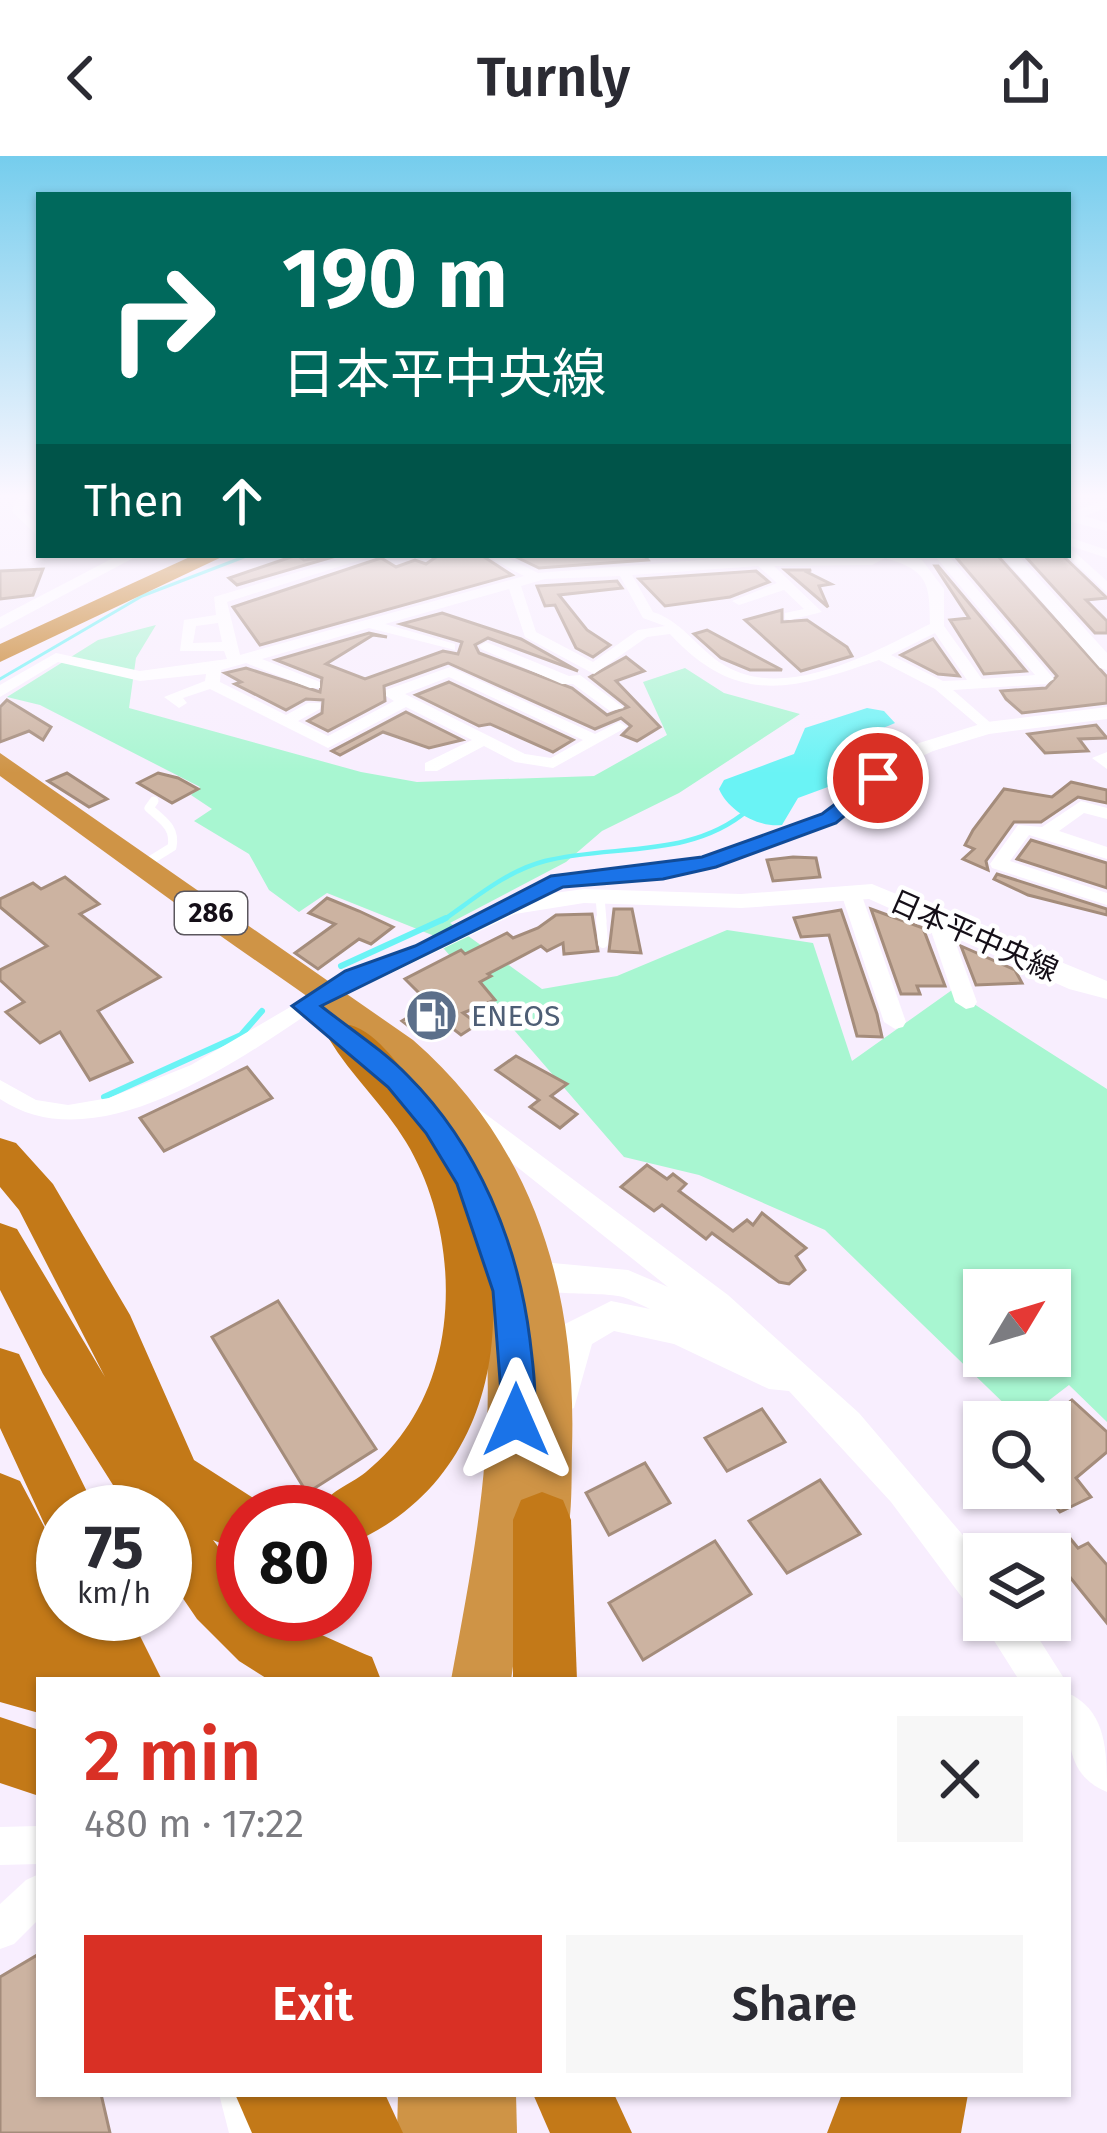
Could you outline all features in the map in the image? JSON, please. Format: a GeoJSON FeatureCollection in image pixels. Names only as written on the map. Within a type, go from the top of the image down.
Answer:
{"type":"FeatureCollection","features":[{"type":"Feature","properties":{"kind":"highway"},"geometry":{"type":"LineString","coordinates":[[0,641],[117,588]]}},
{"type":"Feature","properties":{"kind":"highway"},"geometry":{"type":"LineString","coordinates":[[0,656],[135,588]]}},
{"type":"Feature","properties":{"kind":"highway","name":"286"},"geometry":{"type":"LineString","coordinates":[[0,762],[327,992],[419,1068],[483,1147],[514,1210],[517,1263],[516,1420],[481,1677]]}},
{"type":"Feature","properties":{"kind":"highway","name":"286"},"geometry":{"type":"LineString","coordinates":[[0,781],[327,992],[350,1039],[397,1080],[445,1139],[471,1182],[517,1263],[547,1354],[550,1447],[520,1677]]}},
{"type":"Feature","properties":{"kind":"highway"},"geometry":{"type":"LineString","coordinates":[[350,1039],[406,1107],[438,1160],[460,1219],[470,1284],[464,1357],[442,1427],[409,1476],[372,1500]]}},
{"type":"Feature","properties":{"kind":"highway"},"geometry":{"type":"LineString","coordinates":[[0,1155],[9,1188],[77,1350],[157,1485]]}},
{"type":"Feature","properties":{"kind":"highway"},"geometry":{"type":"LineString","coordinates":[[9,1188],[112,1331],[112,1392]]}},
{"type":"Feature","properties":{"kind":"highway"},"geometry":{"type":"LineString","coordinates":[[0,1244],[112,1392],[158,1485]]}},
{"type":"Feature","properties":{"kind":"highway"},"geometry":{"type":"LineString","coordinates":[[0,1372],[55,1485]]}},
{"type":"Feature","properties":{"kind":"highway"},"geometry":{"type":"LineString","coordinates":[[0,1444],[36,1507]]}},
{"type":"Feature","properties":{"kind":"highway"},"geometry":{"type":"LineString","coordinates":[[0,1502],[36,1565]]}},
{"type":"Feature","properties":{"kind":"highway"},"geometry":{"type":"LineString","coordinates":[[542,1520],[545,1677]]}},
{"type":"Feature","properties":{"kind":"highway"},"geometry":{"type":"LineString","coordinates":[[192,1563],[238,1622],[268,1648],[340,1677]]}},
{"type":"Feature","properties":{"kind":"highway"},"geometry":{"type":"LineString","coordinates":[[42,1677],[67,1641]]}},
{"type":"Feature","properties":{"kind":"highway"},"geometry":{"type":"LineString","coordinates":[[57,1677],[70,1641]]}},
{"type":"Feature","properties":{"kind":"highway"},"geometry":{"type":"LineString","coordinates":[[89,1641],[143,1677]]}},
{"type":"Feature","properties":{"kind":"highway"},"geometry":{"type":"LineString","coordinates":[[0,1750],[36,1762]]}},
{"type":"Feature","properties":{"kind":"highway"},"geometry":{"type":"LineString","coordinates":[[276,2097],[294,2133]]}},
{"type":"Feature","properties":{"kind":"highway"},"geometry":{"type":"LineString","coordinates":[[287,2097],[304,2133]]}},
{"type":"Feature","properties":{"kind":"highway"},"geometry":{"type":"LineString","coordinates":[[347,2097],[366,2133]]}},
{"type":"Feature","properties":{"kind":"highway"},"geometry":{"type":"LineString","coordinates":[[364,2097],[366,2133]]}},
{"type":"Feature","properties":{"kind":"highway"},"geometry":{"type":"LineString","coordinates":[[434,2097],[434,2133]]}},
{"type":"Feature","properties":{"kind":"highway"},"geometry":{"type":"LineString","coordinates":[[480,2097],[480,2133]]}},
{"type":"Feature","properties":{"kind":"highway"},"geometry":{"type":"LineString","coordinates":[[574,2097],[592,2133]]}},
{"type":"Feature","properties":{"kind":"highway"},"geometry":{"type":"LineString","coordinates":[[867,2133],[880,2097]]}},
{"type":"Feature","properties":{"kind":"highway"},"geometry":{"type":"LineString","coordinates":[[921,2133],[928,2097]]}},
{"type":"Feature","properties":{"kind":"street"},"geometry":{"type":"LineString","coordinates":[[0,624],[68,588]]}},
{"type":"Feature","properties":{"kind":"street"},"geometry":{"type":"LineString","coordinates":[[252,588],[219,600],[226,646],[243,661],[315,685]]}},
{"type":"Feature","properties":{"kind":"street"},"geometry":{"type":"LineString","coordinates":[[178,703],[172,698],[243,661],[366,623],[505,588]]}},
{"type":"Feature","properties":{"kind":"street"},"geometry":{"type":"LineString","coordinates":[[515,588],[530,634],[594,669]]}},
{"type":"Feature","properties":{"kind":"street"},"geometry":{"type":"LineString","coordinates":[[633,588],[648,615],[670,622],[723,674],[761,684],[778,686],[880,655],[937,626]]}},
{"type":"Feature","properties":{"kind":"street"},"geometry":{"type":"LineString","coordinates":[[739,602],[776,588]]}},
{"type":"Feature","properties":{"kind":"street"},"geometry":{"type":"LineString","coordinates":[[785,588],[815,612],[790,616]]}},
{"type":"Feature","properties":{"kind":"street"},"geometry":{"type":"LineString","coordinates":[[934,588],[937,626],[977,683]]}},
{"type":"Feature","properties":{"kind":"street"},"geometry":{"type":"LineString","coordinates":[[940,686],[1046,680],[968,588]]}},
{"type":"Feature","properties":{"kind":"street"},"geometry":{"type":"LineString","coordinates":[[1040,588],[1107,664]]}},
{"type":"Feature","properties":{"kind":"street"},"geometry":{"type":"LineString","coordinates":[[226,646],[185,648],[189,623],[248,608]]}},
{"type":"Feature","properties":{"kind":"street"},"geometry":{"type":"LineString","coordinates":[[366,623],[450,647]]}},
{"type":"Feature","properties":{"kind":"street"},"geometry":{"type":"LineString","coordinates":[[567,681],[594,669],[643,633],[673,628]]}},
{"type":"Feature","properties":{"kind":"street"},"geometry":{"type":"LineString","coordinates":[[486,646],[616,708]]}},
{"type":"Feature","properties":{"kind":"street"},"geometry":{"type":"LineString","coordinates":[[880,655],[940,686],[987,728]]}},
{"type":"Feature","properties":{"kind":"street"},"geometry":{"type":"LineString","coordinates":[[0,692],[56,657],[140,676],[213,675],[244,702],[328,742],[406,701]]}},
{"type":"Feature","properties":{"kind":"street"},"geometry":{"type":"LineString","coordinates":[[596,740],[450,672],[392,694],[521,758],[553,764],[619,728]]}},
{"type":"Feature","properties":{"kind":"street"},"geometry":{"type":"LineString","coordinates":[[244,702],[269,690]]}},
{"type":"Feature","properties":{"kind":"street"},"geometry":{"type":"LineString","coordinates":[[285,722],[314,706]]}},
{"type":"Feature","properties":{"kind":"street"},"geometry":{"type":"LineString","coordinates":[[508,907],[558,881],[663,873],[806,830],[858,798],[898,760],[987,728],[1107,713]]}},
{"type":"Feature","properties":{"kind":"street"},"geometry":{"type":"LineString","coordinates":[[431,767],[484,740]]}},
{"type":"Feature","properties":{"kind":"street"},"geometry":{"type":"LineString","coordinates":[[1045,833],[1081,806],[1107,814]]}},
{"type":"Feature","properties":{"kind":"street"},"geometry":{"type":"LineString","coordinates":[[1107,853],[1024,829],[1000,864],[1107,899]]}},
{"type":"Feature","properties":{"kind":"street"},"geometry":{"type":"LineString","coordinates":[[851,893],[895,1022]]}},
{"type":"Feature","properties":{"kind":"street","name":"日本平中央線"},"geometry":{"type":"LineString","coordinates":[[327,992],[424,951],[508,907],[600,897],[741,901],[851,893],[883,894],[1078,983],[1107,989]]}},
{"type":"Feature","properties":{"kind":"street"},"geometry":{"type":"LineString","coordinates":[[938,919],[966,1002]]}},
{"type":"Feature","properties":{"kind":"street"},"geometry":{"type":"LineString","coordinates":[[0,1088],[10,1100],[34,1108],[107,1109],[244,1048],[327,992]]}},
{"type":"Feature","properties":{"kind":"street"},"geometry":{"type":"LineString","coordinates":[[419,1068],[497,1138],[750,1333],[858,1434],[963,1565]]}},
{"type":"Feature","properties":{"kind":"street"},"geometry":{"type":"LineString","coordinates":[[517,1263],[613,1281],[668,1298],[708,1319],[858,1434]]}},
{"type":"Feature","properties":{"kind":"street"},"geometry":{"type":"LineString","coordinates":[[550,1447],[577,1335],[611,1316],[647,1321],[716,1344],[818,1400]]}},
{"type":"Feature","properties":{"kind":"street"},"geometry":{"type":"LineString","coordinates":[[1017,1641],[1042,1677]]}},
{"type":"Feature","properties":{"kind":"street"},"geometry":{"type":"LineString","coordinates":[[1071,1718],[1107,1771]]}},
{"type":"Feature","properties":{"kind":"street"},"geometry":{"type":"LineString","coordinates":[[0,1846],[36,1845]]}},
{"type":"Feature","properties":{"kind":"street"},"geometry":{"type":"LineString","coordinates":[[0,1930],[36,1895]]}},
{"type":"Feature","properties":{"kind":"street"},"geometry":{"type":"LineString","coordinates":[[241,2097],[250,2133]]}},
{"type":"Feature","properties":{"kind":"lane"},"geometry":{"type":"LineString","coordinates":[[143,865],[172,847],[175,838],[173,829],[148,808],[154,801]]}},
{"type":"Feature","properties":{"kind":"lane"},"geometry":{"type":"LineString","coordinates":[[600,897],[603,943]]}},
{"type":"Feature","properties":{"kind":"green space"},"geometry":{"type":"Polygon","coordinates":[[[156,625],[136,658],[129,708],[361,772],[417,782],[594,776],[667,735],[643,682],[685,668],[724,693],[800,714],[679,793],[602,831],[566,862],[450,923],[542,989],[617,976],[727,930],[813,943],[852,1061],[952,990],[1107,1089],[1107,1422],[1069,1385],[1048,1401],[1001,1401],[977,1377],[1071,1377],[1071,1269],[963,1269],[963,1364],[825,1230],[699,1175],[624,1157],[432,935],[327,893],[299,912],[269,890],[249,854],[194,821],[212,809],[191,795],[200,787],[40,705],[7,697],[98,640],[156,625]]]}},
{"type":"Feature","properties":{"kind":"water"},"geometry":{"type":"Polygon","coordinates":[[[867,708],[884,711],[895,723],[852,743],[840,759],[836,784],[798,798],[782,825],[754,821],[723,797],[719,789],[724,780],[794,754],[805,728],[867,708]]]}},
{"type":"Feature","properties":{"kind":"building"},"geometry":{"type":"Polygon","coordinates":[[[0,588],[36,588],[33,595],[0,599],[0,588]]]}},
{"type":"Feature","properties":{"kind":"building"},"geometry":{"type":"Polygon","coordinates":[[[290,588],[464,588],[260,645],[233,607],[290,588]]]}},
{"type":"Feature","properties":{"kind":"building"},"geometry":{"type":"Polygon","coordinates":[[[538,588],[620,588],[559,595],[587,630],[610,645],[593,657],[576,648],[555,605],[545,606],[538,588]]]}},
{"type":"Feature","properties":{"kind":"building"},"geometry":{"type":"Polygon","coordinates":[[[648,588],[753,588],[730,597],[665,606],[648,588]]]}},
{"type":"Feature","properties":{"kind":"building"},"geometry":{"type":"Polygon","coordinates":[[[806,588],[820,588],[828,607],[806,588]]]}},
{"type":"Feature","properties":{"kind":"building"},"geometry":{"type":"Polygon","coordinates":[[[950,588],[957,588],[1026,671],[984,674],[950,620],[969,618],[950,588]]]}},
{"type":"Feature","properties":{"kind":"building"},"geometry":{"type":"Polygon","coordinates":[[[982,588],[1027,588],[1107,677],[1107,703],[1022,713],[1001,691],[1046,688],[1057,676],[982,588]]]}},
{"type":"Feature","properties":{"kind":"building"},"geometry":{"type":"Polygon","coordinates":[[[1054,588],[1097,588],[1107,598],[1086,600],[1107,621],[1107,633],[1095,633],[1054,588]]]}},
{"type":"Feature","properties":{"kind":"building"},"geometry":{"type":"Polygon","coordinates":[[[782,610],[782,622],[807,620],[847,647],[852,656],[801,671],[745,620],[782,610]]]}},
{"type":"Feature","properties":{"kind":"building"},"geometry":{"type":"Polygon","coordinates":[[[442,613],[521,639],[578,671],[488,638],[475,645],[479,653],[572,688],[607,715],[628,707],[590,677],[626,657],[644,671],[616,681],[660,727],[637,741],[622,735],[631,726],[621,718],[595,729],[448,663],[384,686],[385,701],[328,731],[308,721],[322,713],[323,700],[306,699],[286,710],[235,684],[241,682],[225,673],[246,668],[320,692],[322,678],[276,660],[369,633],[387,637],[373,635],[326,664],[365,679],[443,651],[458,654],[462,642],[401,624],[442,613]]]}},
{"type":"Feature","properties":{"kind":"building"},"geometry":{"type":"Polygon","coordinates":[[[707,630],[782,670],[750,670],[721,658],[694,634],[707,630]]]}},
{"type":"Feature","properties":{"kind":"building"},"geometry":{"type":"Polygon","coordinates":[[[933,639],[959,676],[938,674],[901,655],[933,639]]]}},
{"type":"Feature","properties":{"kind":"building"},"geometry":{"type":"Polygon","coordinates":[[[449,682],[573,740],[553,752],[490,724],[479,726],[416,695],[449,682]]]}},
{"type":"Feature","properties":{"kind":"building"},"geometry":{"type":"Polygon","coordinates":[[[7,700],[51,727],[43,740],[29,731],[0,742],[0,707],[7,700]]]}},
{"type":"Feature","properties":{"kind":"building"},"geometry":{"type":"Polygon","coordinates":[[[406,712],[462,740],[429,748],[383,732],[340,755],[332,751],[406,712]]]}},
{"type":"Feature","properties":{"kind":"building"},"geometry":{"type":"Polygon","coordinates":[[[1096,725],[1107,738],[1079,739],[1088,751],[1045,753],[1028,734],[1096,725]]]}},
{"type":"Feature","properties":{"kind":"building"},"geometry":{"type":"Polygon","coordinates":[[[67,773],[107,799],[89,807],[48,781],[67,773]]]}},
{"type":"Feature","properties":{"kind":"building"},"geometry":{"type":"Polygon","coordinates":[[[158,773],[198,789],[172,803],[138,783],[158,773]]]}},
{"type":"Feature","properties":{"kind":"building"},"geometry":{"type":"Polygon","coordinates":[[[1071,782],[1107,790],[1107,803],[1078,797],[1041,822],[1014,822],[986,861],[988,870],[963,859],[974,849],[965,845],[973,830],[1004,789],[1052,797],[1071,782]]]}},
{"type":"Feature","properties":{"kind":"building"},"geometry":{"type":"Polygon","coordinates":[[[1031,840],[1107,863],[1107,888],[1017,859],[1031,840]]]}},
{"type":"Feature","properties":{"kind":"building"},"geometry":{"type":"Polygon","coordinates":[[[816,858],[820,877],[773,881],[767,860],[816,858]]]}},
{"type":"Feature","properties":{"kind":"building"},"geometry":{"type":"Polygon","coordinates":[[[997,874],[1107,909],[1107,915],[1028,895],[994,879],[997,874]]]}},
{"type":"Feature","properties":{"kind":"building"},"geometry":{"type":"Polygon","coordinates":[[[65,877],[99,904],[80,914],[160,977],[98,1011],[132,1062],[90,1080],[60,1032],[40,1043],[6,1012],[24,1002],[0,980],[0,970],[47,946],[0,907],[0,899],[33,883],[41,889],[65,877]]]}},
{"type":"Feature","properties":{"kind":"building"},"geometry":{"type":"Polygon","coordinates":[[[327,898],[393,927],[371,944],[359,939],[318,969],[295,953],[335,924],[309,913],[327,898]]]}},
{"type":"Feature","properties":{"kind":"building"},"geometry":{"type":"Polygon","coordinates":[[[614,909],[632,909],[641,953],[609,951],[614,909]]]}},
{"type":"Feature","properties":{"kind":"building"},"geometry":{"type":"Polygon","coordinates":[[[871,909],[923,928],[945,986],[917,986],[920,994],[901,994],[871,909]]]}},
{"type":"Feature","properties":{"kind":"building"},"geometry":{"type":"Polygon","coordinates":[[[841,910],[882,1037],[857,1036],[829,935],[801,937],[794,918],[841,910]]]}},
{"type":"Feature","properties":{"kind":"building"},"geometry":{"type":"Polygon","coordinates":[[[592,914],[598,951],[564,954],[563,943],[547,951],[541,946],[488,974],[491,976],[480,982],[495,1000],[463,1013],[478,1024],[461,1035],[447,1024],[425,1039],[402,1021],[430,1004],[405,979],[461,950],[465,954],[507,933],[513,938],[538,928],[556,915],[592,914]]]}},
{"type":"Feature","properties":{"kind":"building"},"geometry":{"type":"Polygon","coordinates":[[[961,946],[1015,970],[1022,983],[976,985],[961,946]]]}},
{"type":"Feature","properties":{"kind":"building"},"geometry":{"type":"Polygon","coordinates":[[[516,1056],[567,1084],[551,1096],[577,1114],[560,1128],[530,1107],[539,1100],[496,1070],[516,1056]]]}},
{"type":"Feature","properties":{"kind":"building"},"geometry":{"type":"Polygon","coordinates":[[[247,1067],[272,1098],[164,1151],[140,1118],[247,1067]]]}},
{"type":"Feature","properties":{"kind":"building"},"geometry":{"type":"Polygon","coordinates":[[[647,1165],[667,1179],[673,1174],[686,1184],[679,1191],[733,1231],[747,1220],[753,1225],[762,1213],[806,1248],[796,1256],[805,1270],[789,1284],[779,1282],[712,1233],[706,1239],[662,1205],[654,1211],[621,1187],[647,1165]]]}},
{"type":"Feature","properties":{"kind":"building"},"geometry":{"type":"Polygon","coordinates":[[[278,1301],[376,1449],[320,1485],[302,1485],[212,1337],[278,1301]]]}},
{"type":"Feature","properties":{"kind":"building"},"geometry":{"type":"Polygon","coordinates":[[[1072,1400],[1107,1432],[1107,1452],[1076,1478],[1091,1497],[1071,1507],[1071,1401],[1072,1400]]]}},
{"type":"Feature","properties":{"kind":"building"},"geometry":{"type":"Polygon","coordinates":[[[762,1409],[785,1442],[727,1471],[705,1438],[762,1409]]]}},
{"type":"Feature","properties":{"kind":"building"},"geometry":{"type":"Polygon","coordinates":[[[645,1463],[670,1503],[609,1535],[586,1493],[645,1463]]]}},
{"type":"Feature","properties":{"kind":"building"},"geometry":{"type":"Polygon","coordinates":[[[820,1480],[860,1534],[787,1573],[749,1521],[820,1480]]]}},
{"type":"Feature","properties":{"kind":"building"},"geometry":{"type":"Polygon","coordinates":[[[1071,1539],[1078,1548],[1088,1543],[1107,1565],[1107,1623],[1071,1578],[1071,1539]]]}},
{"type":"Feature","properties":{"kind":"building"},"geometry":{"type":"Polygon","coordinates":[[[715,1541],[751,1594],[643,1660],[609,1603],[715,1541]]]}},
{"type":"Feature","properties":{"kind":"building"},"geometry":{"type":"Polygon","coordinates":[[[36,1956],[36,2097],[102,2097],[110,2133],[0,2133],[0,1977],[36,1956]]]}},
{"type":"Feature","properties":{"kind":"waterway"},"geometry":{"type":"LineString","coordinates":[[0,679],[162,588]]}},
{"type":"Feature","properties":{"kind":"waterway"},"geometry":{"type":"LineString","coordinates":[[442,921],[491,886],[531,866],[571,856],[677,843],[726,826],[748,810]]}},
{"type":"Feature","properties":{"kind":"waterway"},"geometry":{"type":"LineString","coordinates":[[341,966],[446,918]]}},
{"type":"Feature","properties":{"kind":"waterway"},"geometry":{"type":"LineString","coordinates":[[104,1097],[241,1035],[262,1011]]}},
{"type":"Feature","properties":{"kind":"place","name":"ENEOS"},"geometry":{"type":"Point","coordinates":[432,1016]}},
{"type":"Feature","properties":{"kind":"route"},"geometry":{"type":"LineString","coordinates":[[516,1420],[518,1374],[508,1291],[471,1182],[436,1126],[397,1080],[304,1006],[353,976],[424,951],[558,881],[663,873],[709,862],[829,819],[878,778]]}}]}
